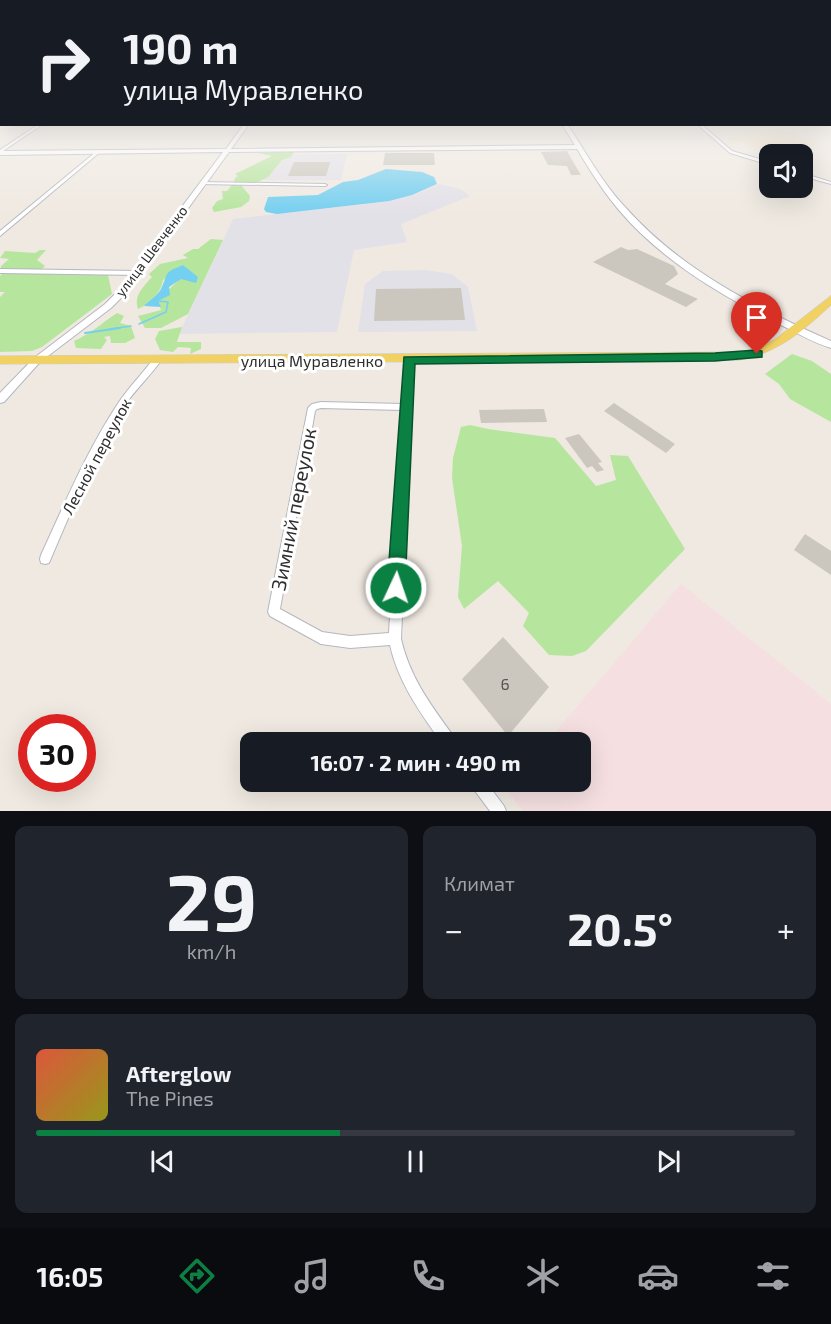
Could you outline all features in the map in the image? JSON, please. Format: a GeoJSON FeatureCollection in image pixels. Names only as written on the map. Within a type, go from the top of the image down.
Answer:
{"type":"FeatureCollection","features":[{"type":"Feature","properties":{"kind":"main road"},"geometry":{"type":"LineString","coordinates":[[574,139],[620,206],[672,256],[735,300],[831,345]]}},
{"type":"Feature","properties":{"kind":"main road","name":"улица Муравленко"},"geometry":{"type":"LineString","coordinates":[[0,360],[409,360],[739,356],[766,350],[796,329],[831,299]]}},
{"type":"Feature","properties":{"kind":"street"},"geometry":{"type":"LineString","coordinates":[[0,152],[20,139]]}},
{"type":"Feature","properties":{"kind":"street","name":"улица Шевченко"},"geometry":{"type":"LineString","coordinates":[[0,399],[37,360],[108,306],[139,273],[236,139]]}},
{"type":"Feature","properties":{"kind":"street"},"geometry":{"type":"LineString","coordinates":[[716,139],[733,153],[759,161]]}},
{"type":"Feature","properties":{"kind":"street"},"geometry":{"type":"LineString","coordinates":[[0,152],[226,152],[579,147]]}},
{"type":"Feature","properties":{"kind":"street"},"geometry":{"type":"LineString","coordinates":[[0,234],[98,152]]}},
{"type":"Feature","properties":{"kind":"street"},"geometry":{"type":"LineString","coordinates":[[813,177],[831,183]]}},
{"type":"Feature","properties":{"kind":"street"},"geometry":{"type":"LineString","coordinates":[[202,183],[325,185]]}},
{"type":"Feature","properties":{"kind":"street"},"geometry":{"type":"LineString","coordinates":[[0,271],[139,273]]}},
{"type":"Feature","properties":{"kind":"street","name":"Лесной переулок"},"geometry":{"type":"LineString","coordinates":[[45,559],[73,495],[109,425],[122,403],[156,360]]}},
{"type":"Feature","properties":{"kind":"street"},"geometry":{"type":"LineString","coordinates":[[409,360],[395,639],[402,670],[412,689],[442,732]]}},
{"type":"Feature","properties":{"kind":"street","name":"Зимний переулок"},"geometry":{"type":"LineString","coordinates":[[395,639],[350,642],[321,638],[274,612],[311,410],[321,405],[406,407]]}},
{"type":"Feature","properties":{"kind":"street"},"geometry":{"type":"LineString","coordinates":[[485,792],[499,811]]}},
{"type":"Feature","properties":{"kind":"shaded area"},"geometry":{"type":"Polygon","coordinates":[[[727,139],[807,139],[817,143],[813,145],[759,144],[759,149],[746,146],[748,145],[727,139]]]}},
{"type":"Feature","properties":{"kind":"shaded area"},"geometry":{"type":"Polygon","coordinates":[[[347,154],[341,180],[262,180],[276,155],[347,154]]]}},
{"type":"Feature","properties":{"kind":"shaded area"},"geometry":{"type":"Polygon","coordinates":[[[440,184],[460,189],[470,196],[401,224],[407,242],[354,250],[337,332],[179,334],[233,219],[365,204],[416,194],[440,184]]]}},
{"type":"Feature","properties":{"kind":"shaded area"},"geometry":{"type":"Polygon","coordinates":[[[425,270],[452,274],[468,287],[477,331],[358,332],[365,284],[383,271],[425,270]]]}},
{"type":"Feature","properties":{"kind":"shaded area"},"geometry":{"type":"Polygon","coordinates":[[[681,584],[831,704],[831,811],[523,811],[508,792],[591,792],[591,732],[555,732],[681,584]]]}},
{"type":"Feature","properties":{"kind":"green space"},"geometry":{"type":"Polygon","coordinates":[[[294,152],[291,157],[282,160],[268,177],[256,183],[241,185],[250,196],[249,201],[241,207],[214,212],[212,208],[217,201],[223,199],[222,191],[227,191],[234,182],[238,176],[235,174],[272,156],[258,153],[294,152]]]}},
{"type":"Feature","properties":{"kind":"green space"},"geometry":{"type":"Polygon","coordinates":[[[211,239],[223,240],[188,314],[161,328],[145,328],[138,316],[161,310],[158,301],[186,269],[183,265],[163,280],[154,298],[138,309],[138,296],[152,277],[149,274],[160,264],[188,258],[183,255],[193,249],[198,249],[211,239]]]}},
{"type":"Feature","properties":{"kind":"green space"},"geometry":{"type":"Polygon","coordinates":[[[46,250],[37,260],[45,266],[41,270],[1,270],[1,266],[9,259],[0,258],[5,251],[35,253],[46,250]]]}},
{"type":"Feature","properties":{"kind":"green space"},"geometry":{"type":"Polygon","coordinates":[[[3,273],[108,275],[112,294],[42,347],[32,351],[0,352],[0,297],[5,292],[0,292],[0,276],[3,273]]]}},
{"type":"Feature","properties":{"kind":"green space"},"geometry":{"type":"Polygon","coordinates":[[[117,313],[124,316],[120,323],[131,326],[135,338],[125,343],[111,343],[110,336],[104,337],[107,340],[101,349],[76,348],[74,341],[117,313]]]}},
{"type":"Feature","properties":{"kind":"green space"},"geometry":{"type":"Polygon","coordinates":[[[182,327],[177,342],[201,342],[201,349],[190,354],[191,348],[178,347],[173,352],[160,350],[155,339],[159,331],[182,327]]]}},
{"type":"Feature","properties":{"kind":"green space"},"geometry":{"type":"Polygon","coordinates":[[[792,354],[812,361],[831,374],[831,422],[790,399],[779,384],[765,374],[792,354]]]}},
{"type":"Feature","properties":{"kind":"green space"},"geometry":{"type":"Polygon","coordinates":[[[470,425],[555,438],[596,486],[616,480],[610,455],[628,456],[685,549],[586,651],[572,656],[549,655],[523,626],[529,613],[498,581],[464,609],[458,597],[462,546],[452,478],[453,458],[461,427],[470,425]]]}},
{"type":"Feature","properties":{"kind":"water"},"geometry":{"type":"Polygon","coordinates":[[[386,169],[422,172],[434,177],[437,184],[412,195],[389,201],[277,214],[266,212],[264,209],[268,197],[318,195],[343,182],[358,180],[386,169]]]}},
{"type":"Feature","properties":{"kind":"water"},"geometry":{"type":"Polygon","coordinates":[[[183,265],[198,277],[196,283],[181,279],[169,287],[170,295],[158,301],[161,307],[144,306],[160,291],[169,272],[183,265]]]}},
{"type":"Feature","properties":{"kind":"building"},"geometry":{"type":"Polygon","coordinates":[[[567,151],[581,175],[571,175],[567,166],[548,165],[541,152],[567,151]]]}},
{"type":"Feature","properties":{"kind":"building"},"geometry":{"type":"Polygon","coordinates":[[[385,153],[434,153],[435,165],[383,165],[385,153]]]}},
{"type":"Feature","properties":{"kind":"building"},"geometry":{"type":"Polygon","coordinates":[[[294,162],[330,163],[326,176],[288,176],[294,162]]]}},
{"type":"Feature","properties":{"kind":"building"},"geometry":{"type":"Polygon","coordinates":[[[621,247],[628,250],[637,249],[674,266],[678,274],[665,284],[698,299],[686,307],[593,262],[621,247]]]}},
{"type":"Feature","properties":{"kind":"building"},"geometry":{"type":"Polygon","coordinates":[[[461,288],[465,320],[374,321],[376,289],[461,288]]]}},
{"type":"Feature","properties":{"kind":"building"},"geometry":{"type":"Polygon","coordinates":[[[614,403],[675,444],[666,453],[604,411],[614,403]]]}},
{"type":"Feature","properties":{"kind":"building"},"geometry":{"type":"Polygon","coordinates":[[[544,409],[547,422],[481,423],[479,410],[544,409]]]}},
{"type":"Feature","properties":{"kind":"building"},"geometry":{"type":"Polygon","coordinates":[[[579,434],[602,462],[598,463],[604,470],[597,472],[592,466],[587,468],[565,438],[579,434]]]}},
{"type":"Feature","properties":{"kind":"building"},"geometry":{"type":"Polygon","coordinates":[[[805,534],[831,551],[831,575],[794,550],[805,534]]]}},
{"type":"Feature","properties":{"kind":"building"},"geometry":{"type":"Polygon","coordinates":[[[503,637],[549,687],[511,732],[505,732],[462,679],[503,637]]]}},
{"type":"Feature","properties":{"kind":"waterway"},"geometry":{"type":"LineString","coordinates":[[139,324],[166,312],[168,302],[158,301]]}},
{"type":"Feature","properties":{"kind":"waterway"},"geometry":{"type":"LineString","coordinates":[[110,329],[131,326]]}},
{"type":"Feature","properties":{"kind":"waterway"},"geometry":{"type":"LineString","coordinates":[[85,333],[120,328]]}},
{"type":"Feature","properties":{"kind":"route"},"geometry":{"type":"LineString","coordinates":[[396,588],[409,360],[715,357],[757,354]]}}]}
